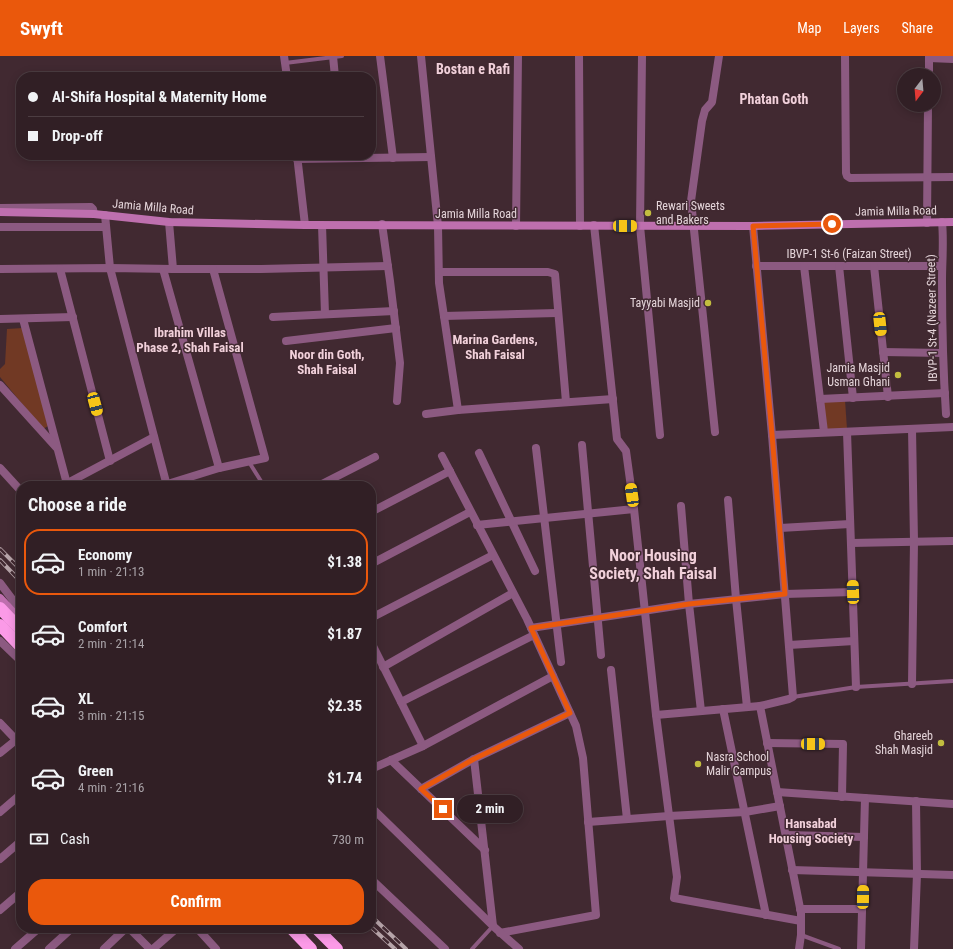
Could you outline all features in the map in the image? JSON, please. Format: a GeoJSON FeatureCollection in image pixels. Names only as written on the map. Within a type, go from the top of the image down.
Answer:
{"type":"FeatureCollection","features":[{"type":"Feature","properties":{"kind":"highway"},"geometry":{"type":"LineString","coordinates":[[0,608],[16,625]]}},
{"type":"Feature","properties":{"kind":"highway"},"geometry":{"type":"LineString","coordinates":[[0,625],[16,642]]}},
{"type":"Feature","properties":{"kind":"highway"},"geometry":{"type":"LineString","coordinates":[[296,933],[311,949]]}},
{"type":"Feature","properties":{"kind":"highway"},"geometry":{"type":"LineString","coordinates":[[321,933],[337,949]]}},
{"type":"Feature","properties":{"kind":"main road","name":"Jamia Milla Road"},"geometry":{"type":"LineString","coordinates":[[0,212],[100,215],[169,222],[305,225],[753,226],[953,222]]}},
{"type":"Feature","properties":{"kind":"main road"},"geometry":{"type":"LineString","coordinates":[[0,598],[16,616]]}},
{"type":"Feature","properties":{"kind":"street"},"geometry":{"type":"LineString","coordinates":[[335,72],[336,56]]}},
{"type":"Feature","properties":{"kind":"street"},"geometry":{"type":"LineString","coordinates":[[380,56],[393,158]]}},
{"type":"Feature","properties":{"kind":"street"},"geometry":{"type":"LineString","coordinates":[[421,56],[438,226],[439,283],[458,410]]}},
{"type":"Feature","properties":{"kind":"street"},"geometry":{"type":"LineString","coordinates":[[516,226],[518,56]]}},
{"type":"Feature","properties":{"kind":"street"},"geometry":{"type":"LineString","coordinates":[[579,56],[580,226]]}},
{"type":"Feature","properties":{"kind":"street"},"geometry":{"type":"LineString","coordinates":[[642,56],[640,226],[660,435]]}},
{"type":"Feature","properties":{"kind":"street"},"geometry":{"type":"LineString","coordinates":[[715,432],[691,201],[702,121],[705,110],[712,102],[719,56]]}},
{"type":"Feature","properties":{"kind":"street"},"geometry":{"type":"LineString","coordinates":[[845,56],[847,176],[850,178],[953,177]]}},
{"type":"Feature","properties":{"kind":"street"},"geometry":{"type":"LineString","coordinates":[[929,68],[929,57],[953,59]]}},
{"type":"Feature","properties":{"kind":"street"},"geometry":{"type":"LineString","coordinates":[[284,60],[286,72]]}},
{"type":"Feature","properties":{"kind":"street"},"geometry":{"type":"LineString","coordinates":[[927,223],[928,112]]}},
{"type":"Feature","properties":{"kind":"street"},"geometry":{"type":"LineString","coordinates":[[376,158],[431,157]]}},
{"type":"Feature","properties":{"kind":"street"},"geometry":{"type":"LineString","coordinates":[[297,160],[305,225]]}},
{"type":"Feature","properties":{"kind":"street"},"geometry":{"type":"LineString","coordinates":[[0,208],[91,207],[100,215],[106,227],[110,268],[164,481]]}},
{"type":"Feature","properties":{"kind":"street"},"geometry":{"type":"LineString","coordinates":[[169,222],[173,269]]}},
{"type":"Feature","properties":{"kind":"street","name":"IBVP-1 St-4 (Nazeer Street)"},"geometry":{"type":"LineString","coordinates":[[942,222],[943,353],[946,414]]}},
{"type":"Feature","properties":{"kind":"street"},"geometry":{"type":"LineString","coordinates":[[382,224],[400,362],[397,401]]}},
{"type":"Feature","properties":{"kind":"street"},"geometry":{"type":"LineString","coordinates":[[322,225],[325,314]]}},
{"type":"Feature","properties":{"kind":"street"},"geometry":{"type":"LineString","coordinates":[[594,225],[617,439],[626,451],[634,509],[656,715],[677,877],[674,898],[801,921]]}},
{"type":"Feature","properties":{"kind":"street"},"geometry":{"type":"LineString","coordinates":[[656,715],[760,706],[793,697],[780,528],[753,226]]}},
{"type":"Feature","properties":{"kind":"street"},"geometry":{"type":"LineString","coordinates":[[0,227],[106,227]]}},
{"type":"Feature","properties":{"kind":"street"},"geometry":{"type":"LineString","coordinates":[[0,269],[213,269],[388,266]]}},
{"type":"Feature","properties":{"kind":"street","name":"IBVP-1 St-6 (Faizan Street)"},"geometry":{"type":"LineString","coordinates":[[756,266],[942,266]]}},
{"type":"Feature","properties":{"kind":"street"},"geometry":{"type":"LineString","coordinates":[[804,266],[824,432]]}},
{"type":"Feature","properties":{"kind":"street"},"geometry":{"type":"LineString","coordinates":[[804,266],[824,432]]}},
{"type":"Feature","properties":{"kind":"street"},"geometry":{"type":"LineString","coordinates":[[839,266],[853,398]]}},
{"type":"Feature","properties":{"kind":"street"},"geometry":{"type":"LineString","coordinates":[[874,266],[888,397]]}},
{"type":"Feature","properties":{"kind":"street"},"geometry":{"type":"LineString","coordinates":[[60,269],[110,461]]}},
{"type":"Feature","properties":{"kind":"street"},"geometry":{"type":"LineString","coordinates":[[163,269],[219,468]]}},
{"type":"Feature","properties":{"kind":"street"},"geometry":{"type":"LineString","coordinates":[[178,481],[219,468],[265,458],[213,269]]}},
{"type":"Feature","properties":{"kind":"street"},"geometry":{"type":"LineString","coordinates":[[439,272],[552,272],[554,274],[566,402]]}},
{"type":"Feature","properties":{"kind":"street"},"geometry":{"type":"LineString","coordinates":[[273,317],[394,311]]}},
{"type":"Feature","properties":{"kind":"street"},"geometry":{"type":"LineString","coordinates":[[444,316],[557,313]]}},
{"type":"Feature","properties":{"kind":"street"},"geometry":{"type":"LineString","coordinates":[[0,319],[73,317]]}},
{"type":"Feature","properties":{"kind":"street"},"geometry":{"type":"LineString","coordinates":[[23,319],[64,481]]}},
{"type":"Feature","properties":{"kind":"street"},"geometry":{"type":"LineString","coordinates":[[286,341],[396,328]]}},
{"type":"Feature","properties":{"kind":"street"},"geometry":{"type":"LineString","coordinates":[[883,352],[943,353]]}},
{"type":"Feature","properties":{"kind":"street"},"geometry":{"type":"LineString","coordinates":[[0,385],[57,450]]}},
{"type":"Feature","properties":{"kind":"street"},"geometry":{"type":"LineString","coordinates":[[820,399],[888,397],[945,393]]}},
{"type":"Feature","properties":{"kind":"street"},"geometry":{"type":"LineString","coordinates":[[426,414],[458,410],[612,399]]}},
{"type":"Feature","properties":{"kind":"street"},"geometry":{"type":"LineString","coordinates":[[772,434],[953,427]]}},
{"type":"Feature","properties":{"kind":"street"},"geometry":{"type":"LineString","coordinates":[[912,429],[914,541],[912,684]]}},
{"type":"Feature","properties":{"kind":"street"},"geometry":{"type":"LineString","coordinates":[[847,432],[856,687]]}},
{"type":"Feature","properties":{"kind":"street"},"geometry":{"type":"LineString","coordinates":[[72,481],[154,437]]}},
{"type":"Feature","properties":{"kind":"street"},"geometry":{"type":"LineString","coordinates":[[582,445],[601,655]]}},
{"type":"Feature","properties":{"kind":"street"},"geometry":{"type":"LineString","coordinates":[[536,448],[561,662]]}},
{"type":"Feature","properties":{"kind":"street"},"geometry":{"type":"LineString","coordinates":[[479,453],[535,571]]}},
{"type":"Feature","properties":{"kind":"street"},"geometry":{"type":"LineString","coordinates":[[442,456],[513,593],[570,713],[576,726],[583,758],[596,915],[500,932]]}},
{"type":"Feature","properties":{"kind":"street"},"geometry":{"type":"LineString","coordinates":[[328,481],[375,457]]}},
{"type":"Feature","properties":{"kind":"street"},"geometry":{"type":"LineString","coordinates":[[0,468],[16,486]]}},
{"type":"Feature","properties":{"kind":"street"},"geometry":{"type":"LineString","coordinates":[[376,509],[450,471]]}},
{"type":"Feature","properties":{"kind":"street"},"geometry":{"type":"LineString","coordinates":[[728,500],[747,707]]}},
{"type":"Feature","properties":{"kind":"street"},"geometry":{"type":"LineString","coordinates":[[681,506],[689,604],[701,711]]}},
{"type":"Feature","properties":{"kind":"street"},"geometry":{"type":"LineString","coordinates":[[477,525],[634,509]]}},
{"type":"Feature","properties":{"kind":"street"},"geometry":{"type":"LineString","coordinates":[[376,561],[470,512]]}},
{"type":"Feature","properties":{"kind":"street"},"geometry":{"type":"LineString","coordinates":[[780,528],[850,524]]}},
{"type":"Feature","properties":{"kind":"street"},"geometry":{"type":"LineString","coordinates":[[851,543],[953,541]]}},
{"type":"Feature","properties":{"kind":"street"},"geometry":{"type":"LineString","coordinates":[[376,615],[493,555]]}},
{"type":"Feature","properties":{"kind":"street"},"geometry":{"type":"LineString","coordinates":[[0,583],[12,599],[16,609]]}},
{"type":"Feature","properties":{"kind":"street"},"geometry":{"type":"LineString","coordinates":[[401,702],[532,632],[557,624],[645,612],[689,604],[785,594],[853,592]]}},
{"type":"Feature","properties":{"kind":"street"},"geometry":{"type":"LineString","coordinates":[[383,667],[513,593]]}},
{"type":"Feature","properties":{"kind":"street"},"geometry":{"type":"LineString","coordinates":[[789,645],[854,641]]}},
{"type":"Feature","properties":{"kind":"street"},"geometry":{"type":"LineString","coordinates":[[0,642],[16,656]]}},
{"type":"Feature","properties":{"kind":"street"},"geometry":{"type":"LineString","coordinates":[[376,652],[423,746]]}},
{"type":"Feature","properties":{"kind":"street"},"geometry":{"type":"LineString","coordinates":[[611,670],[627,819]]}},
{"type":"Feature","properties":{"kind":"street"},"geometry":{"type":"LineString","coordinates":[[376,767],[423,746],[552,676]]}},
{"type":"Feature","properties":{"kind":"street"},"geometry":{"type":"LineString","coordinates":[[760,706],[800,909],[801,935],[799,949]]}},
{"type":"Feature","properties":{"kind":"street"},"geometry":{"type":"LineString","coordinates":[[723,709],[766,915]]}},
{"type":"Feature","properties":{"kind":"street"},"geometry":{"type":"LineString","coordinates":[[421,789],[474,759],[570,713]]}},
{"type":"Feature","properties":{"kind":"street"},"geometry":{"type":"LineString","coordinates":[[0,723],[16,737]]}},
{"type":"Feature","properties":{"kind":"street"},"geometry":{"type":"LineString","coordinates":[[0,753],[16,742]]}},
{"type":"Feature","properties":{"kind":"street"},"geometry":{"type":"LineString","coordinates":[[767,743],[843,744],[842,797]]}},
{"type":"Feature","properties":{"kind":"street"},"geometry":{"type":"LineString","coordinates":[[474,759],[493,926]]}},
{"type":"Feature","properties":{"kind":"street"},"geometry":{"type":"LineString","coordinates":[[391,760],[485,850]]}},
{"type":"Feature","properties":{"kind":"street"},"geometry":{"type":"LineString","coordinates":[[777,792],[953,804]]}},
{"type":"Feature","properties":{"kind":"street"},"geometry":{"type":"LineString","coordinates":[[0,812],[16,798]]}},
{"type":"Feature","properties":{"kind":"street"},"geometry":{"type":"LineString","coordinates":[[861,949],[865,798]]}},
{"type":"Feature","properties":{"kind":"street"},"geometry":{"type":"LineString","coordinates":[[914,949],[916,802]]}},
{"type":"Feature","properties":{"kind":"street"},"geometry":{"type":"LineString","coordinates":[[588,822],[745,812],[780,806]]}},
{"type":"Feature","properties":{"kind":"street"},"geometry":{"type":"LineString","coordinates":[[376,812],[493,926],[519,949]]}},
{"type":"Feature","properties":{"kind":"street"},"geometry":{"type":"LineString","coordinates":[[786,834],[864,837]]}},
{"type":"Feature","properties":{"kind":"street"},"geometry":{"type":"LineString","coordinates":[[0,859],[16,845]]}},
{"type":"Feature","properties":{"kind":"street"},"geometry":{"type":"LineString","coordinates":[[792,870],[953,875]]}},
{"type":"Feature","properties":{"kind":"street"},"geometry":{"type":"LineString","coordinates":[[376,884],[445,949]]}},
{"type":"Feature","properties":{"kind":"street"},"geometry":{"type":"LineString","coordinates":[[0,910],[16,896]]}},
{"type":"Feature","properties":{"kind":"street"},"geometry":{"type":"LineString","coordinates":[[800,909],[862,909]]}},
{"type":"Feature","properties":{"kind":"street"},"geometry":{"type":"LineString","coordinates":[[15,949],[33,933]]}},
{"type":"Feature","properties":{"kind":"street"},"geometry":{"type":"LineString","coordinates":[[49,949],[67,933]]}},
{"type":"Feature","properties":{"kind":"street"},"geometry":{"type":"LineString","coordinates":[[104,949],[121,933]]}},
{"type":"Feature","properties":{"kind":"street"},"geometry":{"type":"LineString","coordinates":[[134,933],[150,949]]}},
{"type":"Feature","properties":{"kind":"street"},"geometry":{"type":"LineString","coordinates":[[153,949],[171,933]]}},
{"type":"Feature","properties":{"kind":"street"},"geometry":{"type":"LineString","coordinates":[[202,933],[215,948]]}},
{"type":"Feature","properties":{"kind":"lane"},"geometry":{"type":"LineString","coordinates":[[284,60],[336,56]]}},
{"type":"Feature","properties":{"kind":"lane"},"geometry":{"type":"LineString","coordinates":[[250,462],[261,481]]}},
{"type":"Feature","properties":{"kind":"lane"},"geometry":{"type":"LineString","coordinates":[[793,697],[856,687],[953,681]]}},
{"type":"Feature","properties":{"kind":"lane"},"geometry":{"type":"LineString","coordinates":[[472,949],[493,926]]}},
{"type":"Feature","properties":{"kind":"lane"},"geometry":{"type":"LineString","coordinates":[[801,935],[839,949]]}},
{"type":"Feature","properties":{"kind":"shaded area"},"geometry":{"type":"Polygon","coordinates":[[[23,328],[48,426],[43,429],[0,377],[0,369],[5,364],[7,329],[23,328]]]}},
{"type":"Feature","properties":{"kind":"shaded area"},"geometry":{"type":"Polygon","coordinates":[[[823,400],[845,400],[847,429],[826,430],[823,400]]]}},
{"type":"Feature","properties":{"kind":"railway"},"geometry":{"type":"LineString","coordinates":[[0,549],[16,565]]}},
{"type":"Feature","properties":{"kind":"railway"},"geometry":{"type":"LineString","coordinates":[[0,560],[16,577]]}},
{"type":"Feature","properties":{"kind":"railway"},"geometry":{"type":"LineString","coordinates":[[376,921],[406,949]]}},
{"type":"Feature","properties":{"kind":"railway"},"geometry":{"type":"LineString","coordinates":[[376,932],[395,949]]}},
{"type":"Feature","properties":{"kind":"place","name":"Rewari Sweets and Bakers"},"geometry":{"type":"Point","coordinates":[648,213]}},
{"type":"Feature","properties":{"kind":"place","name":"Tayyabi Masjid"},"geometry":{"type":"Point","coordinates":[708,303]}},
{"type":"Feature","properties":{"kind":"place","name":"Jamia Masjid Usman Ghani"},"geometry":{"type":"Point","coordinates":[898,375]}},
{"type":"Feature","properties":{"kind":"place","name":"Ghareeb Shah Masjid"},"geometry":{"type":"Point","coordinates":[941,743]}},
{"type":"Feature","properties":{"kind":"place","name":"Nasra School Malir Campus"},"geometry":{"type":"Point","coordinates":[698,764]}},
{"type":"Feature","properties":{"kind":"district","name":"Bostan e Rafi"},"geometry":{"type":"Point","coordinates":[473,69]}},
{"type":"Feature","properties":{"kind":"district","name":"Phatan Goth"},"geometry":{"type":"Point","coordinates":[774,99]}},
{"type":"Feature","properties":{"kind":"district","name":"Ibrahim Villas Phase 2, Shah Faisal"},"geometry":{"type":"Point","coordinates":[190,340]}},
{"type":"Feature","properties":{"kind":"district","name":"Marina Gardens, Shah Faisal"},"geometry":{"type":"Point","coordinates":[495,346]}},
{"type":"Feature","properties":{"kind":"district","name":"Noor din Goth, Shah Faisal"},"geometry":{"type":"Point","coordinates":[327,362]}},
{"type":"Feature","properties":{"kind":"district","name":"Noor Housing Society, Shah Faisal"},"geometry":{"type":"Point","coordinates":[653,564]}},
{"type":"Feature","properties":{"kind":"district","name":"Hansabad Housing Society"},"geometry":{"type":"Point","coordinates":[811,830]}},
{"type":"Feature","properties":{"kind":"route"},"geometry":{"type":"LineString","coordinates":[[443,809],[421,789],[474,759],[570,713],[531,628],[689,604],[785,594],[753,226],[832,224]]}}]}
